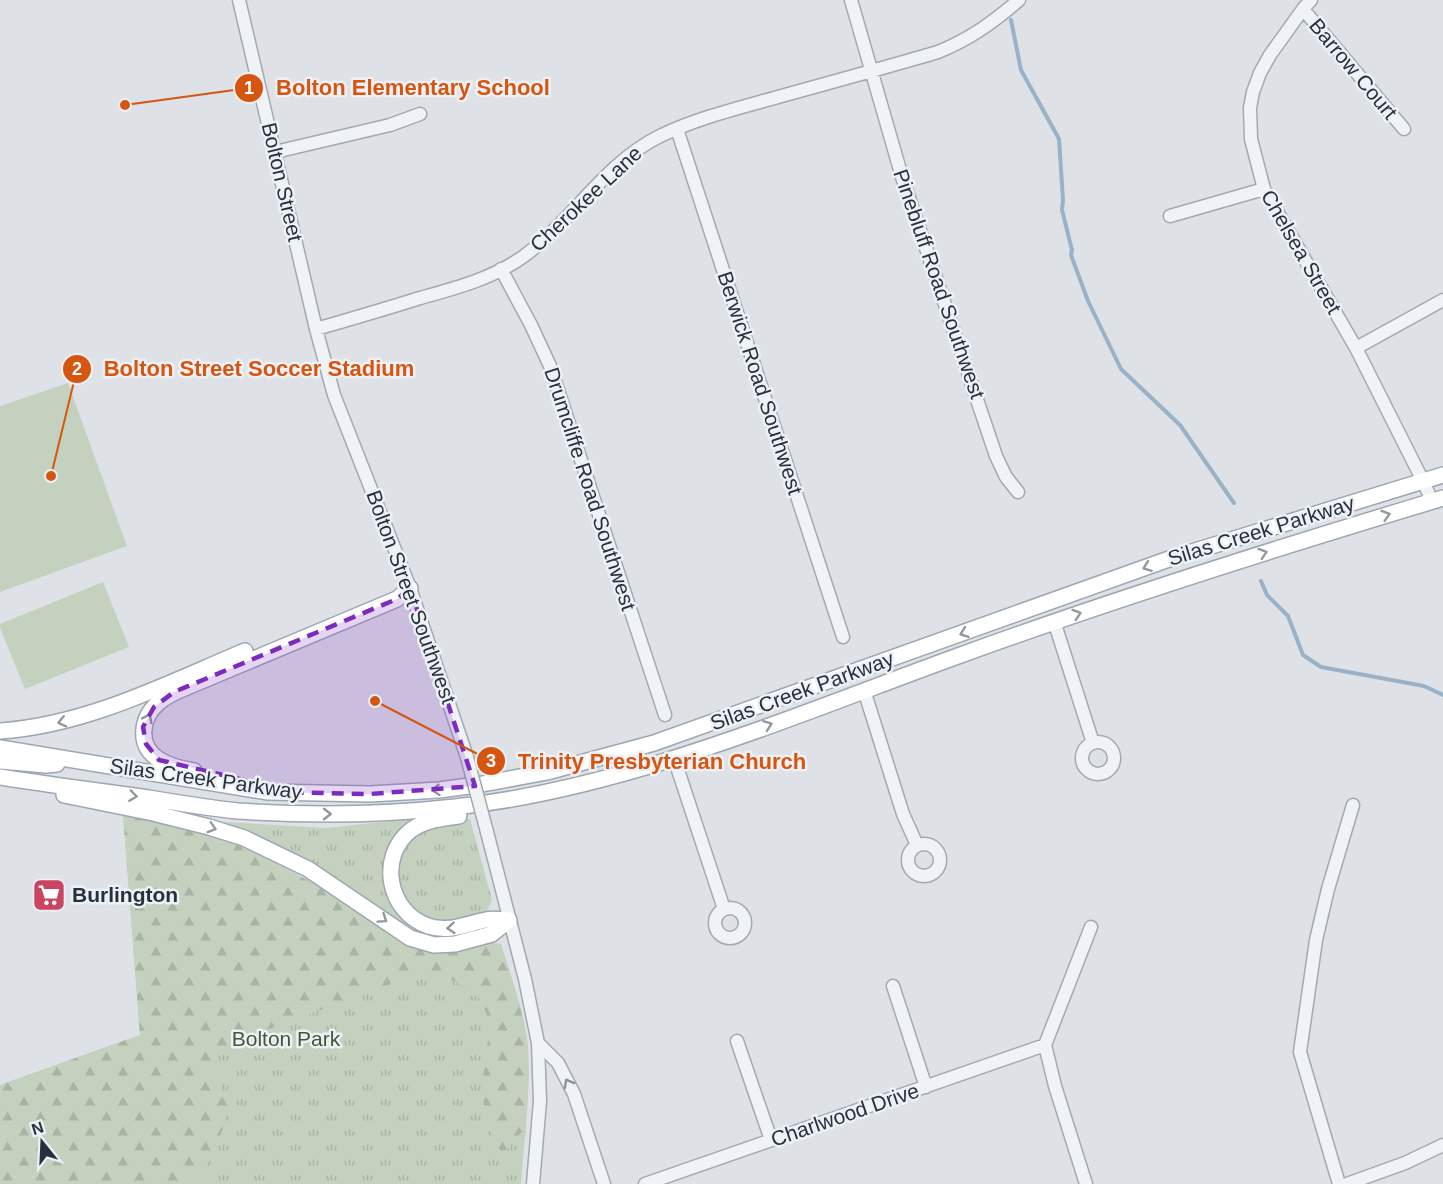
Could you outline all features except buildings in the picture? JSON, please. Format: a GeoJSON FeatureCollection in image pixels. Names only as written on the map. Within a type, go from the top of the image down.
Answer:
{"type":"FeatureCollection","features":[{"type":"Feature","properties":{"kind":"main road","name":"Silas Creek Parkway"},"geometry":{"type":"LineString","coordinates":[[0,748],[268,792],[329,795],[439,790],[547,772],[615,755],[692,731],[1169,559],[1443,475]]}},
{"type":"Feature","properties":{"kind":"main road","name":"Silas Creek Parkway"},"geometry":{"type":"LineString","coordinates":[[0,777],[236,810],[293,813],[365,814],[410,811],[476,804],[552,791],[674,758],[1054,621],[1290,544],[1437,500]]}},
{"type":"Feature","properties":{"kind":"main road"},"geometry":{"type":"LineString","coordinates":[[0,731],[45,726],[100,711],[394,590],[410,588]]}},
{"type":"Feature","properties":{"kind":"main road"},"geometry":{"type":"LineString","coordinates":[[268,792],[244,780],[187,770],[159,760],[148,750],[144,738],[143,726],[148,716],[159,702],[174,692],[397,599],[410,588]]}},
{"type":"Feature","properties":{"kind":"main road"},"geometry":{"type":"LineString","coordinates":[[0,761],[46,765],[78,761]]}},
{"type":"Feature","properties":{"kind":"main road"},"geometry":{"type":"LineString","coordinates":[[34,782],[69,797],[153,813],[244,838],[308,868],[410,938],[426,944],[455,944],[492,934],[509,920]]}},
{"type":"Feature","properties":{"kind":"main road"},"geometry":{"type":"LineString","coordinates":[[509,920],[488,919],[450,930],[430,927],[411,918],[399,904],[392,886],[391,868],[396,849],[405,835],[420,824],[509,808],[552,791]]}},
{"type":"Feature","properties":{"kind":"street","name":"Bolton Street"},"geometry":{"type":"LineString","coordinates":[[239,0],[316,329]]}},
{"type":"Feature","properties":{"kind":"street","name":"Pinebluff Road Southwest"},"geometry":{"type":"LineString","coordinates":[[851,0],[902,177],[996,456],[1006,477],[1018,492]]}},
{"type":"Feature","properties":{"kind":"street","name":"Cherokee Lane"},"geometry":{"type":"LineString","coordinates":[[316,329],[471,283],[522,258],[628,157],[645,144],[677,129],[745,106],[938,52],[963,42],[998,18],[1019,0]]}},
{"type":"Feature","properties":{"kind":"street","name":"Barrow Court"},"geometry":{"type":"LineString","coordinates":[[1307,4],[1404,129]]}},
{"type":"Feature","properties":{"kind":"street","name":"Chelsea Street"},"geometry":{"type":"LineString","coordinates":[[1307,4],[1270,55],[1253,92],[1249,116],[1251,139],[1264,189],[1356,348],[1423,481],[1437,500]]}},
{"type":"Feature","properties":{"kind":"street"},"geometry":{"type":"LineString","coordinates":[[274,152],[390,125],[420,114]]}},
{"type":"Feature","properties":{"kind":"street","name":"Berwick Road Southwest"},"geometry":{"type":"LineString","coordinates":[[677,129],[843,637]]}},
{"type":"Feature","properties":{"kind":"street"},"geometry":{"type":"LineString","coordinates":[[1170,216],[1264,189]]}},
{"type":"Feature","properties":{"kind":"street","name":"Drumcliffe Road Southwest"},"geometry":{"type":"LineString","coordinates":[[501,269],[550,366],[665,715]]}},
{"type":"Feature","properties":{"kind":"street"},"geometry":{"type":"LineString","coordinates":[[1356,348],[1443,300]]}},
{"type":"Feature","properties":{"kind":"street","name":"Bolton Street Southwest"},"geometry":{"type":"LineString","coordinates":[[316,329],[334,395],[410,588],[467,757],[525,979],[538,1043],[540,1101],[533,1184]]}},
{"type":"Feature","properties":{"kind":"street"},"geometry":{"type":"LineString","coordinates":[[1054,621],[1093,743]]}},
{"type":"Feature","properties":{"kind":"street"},"geometry":{"type":"LineString","coordinates":[[864,690],[903,814],[917,845]]}},
{"type":"Feature","properties":{"kind":"street"},"geometry":{"type":"LineString","coordinates":[[674,758],[724,909]]}},
{"type":"Feature","properties":{"kind":"street"},"geometry":{"type":"LineString","coordinates":[[1339,1184],[1300,1052],[1321,920],[1353,805]]}},
{"type":"Feature","properties":{"kind":"street"},"geometry":{"type":"LineString","coordinates":[[1086,1184],[1055,1086],[1045,1045],[1091,927]]}},
{"type":"Feature","properties":{"kind":"street"},"geometry":{"type":"LineString","coordinates":[[893,986],[926,1087]]}},
{"type":"Feature","properties":{"kind":"street"},"geometry":{"type":"LineString","coordinates":[[736,1041],[771,1140]]}},
{"type":"Feature","properties":{"kind":"street"},"geometry":{"type":"LineString","coordinates":[[538,1043],[558,1063],[574,1094],[604,1184]]}},
{"type":"Feature","properties":{"kind":"street","name":"Charlwood Drive"},"geometry":{"type":"LineString","coordinates":[[645,1184],[1045,1045]]}},
{"type":"Feature","properties":{"kind":"street"},"geometry":{"type":"LineString","coordinates":[[1347,1184],[1405,1163],[1443,1145]]}},
{"type":"Feature","properties":{"kind":"highlighted area"},"geometry":{"type":"Polygon","coordinates":[[[410,588],[475,786],[370,794],[268,792],[244,780],[159,760],[146,744],[143,727],[154,707],[174,692],[397,599],[410,588]]]}},
{"type":"Feature","properties":{"kind":"green space"},"geometry":{"type":"Polygon","coordinates":[[[68,383],[127,546],[0,592],[0,406],[68,383]]]}},
{"type":"Feature","properties":{"kind":"green space"},"geometry":{"type":"Polygon","coordinates":[[[103,582],[129,647],[25,689],[0,624],[103,582]]]}},
{"type":"Feature","properties":{"kind":"green space","name":"Bolton Park"},"geometry":{"type":"Polygon","coordinates":[[[123,814],[165,822],[230,841],[263,856],[333,894],[411,946],[501,944],[521,1008],[528,1047],[528,1098],[521,1184],[0,1184],[0,1085],[140,1035],[123,814]]]}},
{"type":"Feature","properties":{"kind":"green space","name":"Bolton Park"},"geometry":{"type":"Polygon","coordinates":[[[123,814],[165,822],[230,841],[263,856],[333,894],[411,946],[491,942],[501,944],[520,1006],[528,1045],[525,1128],[502,1155],[486,1122],[482,1090],[485,1054],[491,1028],[482,1001],[457,982],[435,974],[413,975],[251,1036],[218,1055],[213,1067],[229,1108],[217,1147],[195,1184],[0,1184],[0,1085],[140,1035],[123,814]]]}},
{"type":"Feature","properties":{"kind":"green space"},"geometry":{"type":"Polygon","coordinates":[[[425,817],[389,851],[411,922],[406,929],[323,870],[224,822],[327,828],[425,817]]]}},
{"type":"Feature","properties":{"kind":"green space"},"geometry":{"type":"Polygon","coordinates":[[[470,819],[492,900],[487,911],[480,917],[441,924],[419,915],[404,900],[398,879],[399,857],[410,838],[444,822],[470,819]]]}},
{"type":"Feature","properties":{"kind":"waterway"},"geometry":{"type":"LineString","coordinates":[[1011,20],[1021,70],[1059,139],[1062,210],[1072,250],[1071,255],[1088,301],[1121,369],[1180,425],[1234,503]]}},
{"type":"Feature","properties":{"kind":"waterway"},"geometry":{"type":"LineString","coordinates":[[1261,581],[1267,595],[1288,616],[1303,655],[1321,667],[1424,686],[1443,695]]}},
{"type":"Feature","properties":{"kind":"place","name":"Bolton Elementary School"},"geometry":{"type":"Point","coordinates":[125,105]}},
{"type":"Feature","properties":{"kind":"place","name":"Bolton Street Soccer Stadium"},"geometry":{"type":"Point","coordinates":[51,476]}},
{"type":"Feature","properties":{"kind":"place","name":"Trinity Presbyterian Church"},"geometry":{"type":"Point","coordinates":[375,701]}},
{"type":"Feature","properties":{"kind":"place","name":"Burlington"},"geometry":{"type":"Point","coordinates":[49,895]}}]}
